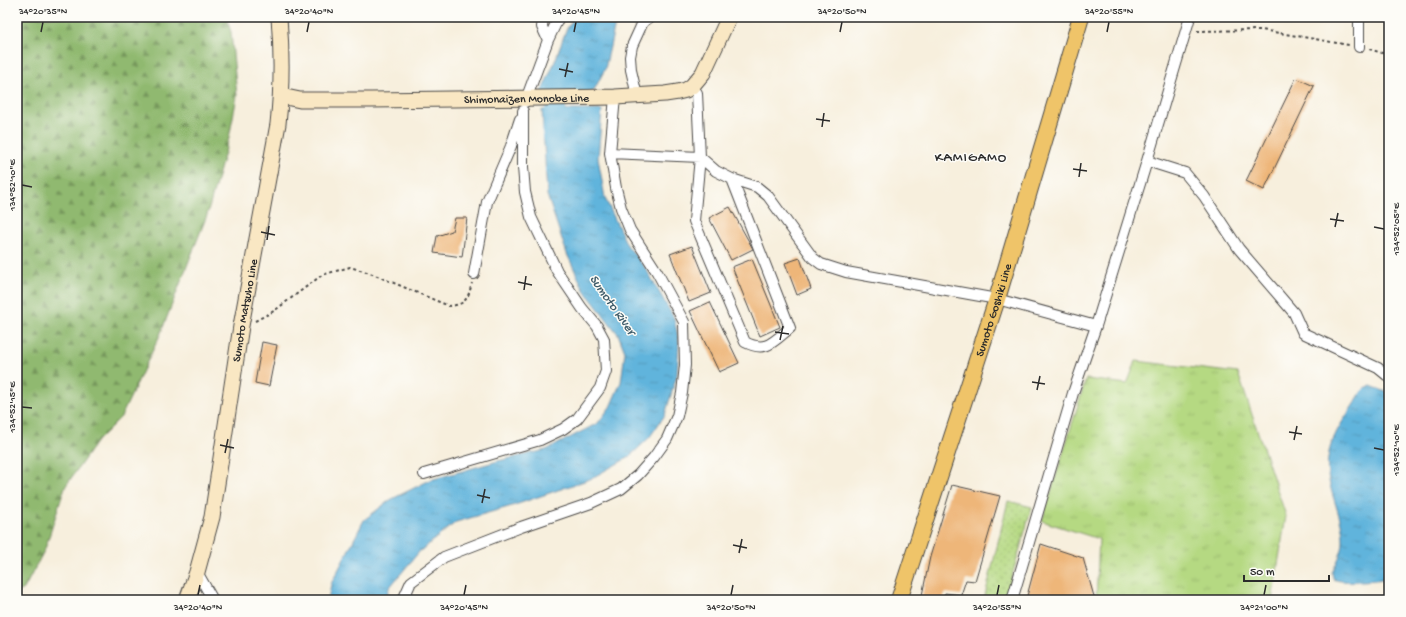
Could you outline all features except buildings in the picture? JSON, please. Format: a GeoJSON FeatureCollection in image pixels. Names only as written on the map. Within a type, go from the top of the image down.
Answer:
{"type":"FeatureCollection","features":[{"type":"Feature","properties":{"kind":"main road","name":"Sumoto Matsuho Line"},"geometry":{"type":"LineString","coordinates":[[187,600],[197,572],[212,517],[241,326],[273,152],[281,96],[282,70],[279,17]]}},
{"type":"Feature","properties":{"kind":"main road"},"geometry":{"type":"LineString","coordinates":[[692,86],[703,73],[729,17]]}},
{"type":"Feature","properties":{"kind":"main road","name":"Sumoto Goshiki Line"},"geometry":{"type":"LineString","coordinates":[[899,600],[997,298],[1081,17]]}},
{"type":"Feature","properties":{"kind":"main road","name":"Shimonaizen Monobe Line"},"geometry":{"type":"LineString","coordinates":[[281,96],[300,100],[530,102],[637,96],[678,92],[686,90],[692,86]]}},
{"type":"Feature","properties":{"kind":"street"},"geometry":{"type":"LineString","coordinates":[[542,17],[542,27],[548,40]]}},
{"type":"Feature","properties":{"kind":"street"},"geometry":{"type":"LineString","coordinates":[[474,274],[487,202],[530,102],[548,40],[559,17]]}},
{"type":"Feature","properties":{"kind":"street"},"geometry":{"type":"LineString","coordinates":[[637,96],[631,70],[630,57],[632,46],[643,22],[650,17]]}},
{"type":"Feature","properties":{"kind":"street"},"geometry":{"type":"LineString","coordinates":[[1012,600],[1073,393],[1096,326],[1190,17]]}},
{"type":"Feature","properties":{"kind":"street"},"geometry":{"type":"LineString","coordinates":[[1359,17],[1359,46]]}},
{"type":"Feature","properties":{"kind":"street"},"geometry":{"type":"LineString","coordinates":[[692,86],[697,93],[700,156],[694,221],[744,342],[755,347],[769,345],[790,328],[732,179]]}},
{"type":"Feature","properties":{"kind":"street"},"geometry":{"type":"LineString","coordinates":[[403,600],[411,582],[444,557],[521,527],[591,503],[621,489],[638,475],[667,439],[677,416],[682,393],[685,365],[684,322],[657,272],[630,230],[617,195],[610,153],[615,97]]}},
{"type":"Feature","properties":{"kind":"street"},"geometry":{"type":"LineString","coordinates":[[424,474],[540,440],[563,429],[577,419],[600,388],[606,371],[604,339],[598,326],[582,308],[557,271],[531,217],[525,192],[523,167],[530,102]]}},
{"type":"Feature","properties":{"kind":"street"},"geometry":{"type":"LineString","coordinates":[[610,153],[700,156],[716,171],[732,179],[757,187],[768,196],[813,258],[821,264],[846,272],[997,298],[1096,326]]}},
{"type":"Feature","properties":{"kind":"street"},"geometry":{"type":"LineString","coordinates":[[1147,161],[1185,173],[1204,196],[1239,249],[1294,313],[1303,333],[1378,368],[1389,377]]}},
{"type":"Feature","properties":{"kind":"street"},"geometry":{"type":"LineString","coordinates":[[197,572],[213,600]]}},
{"type":"Feature","properties":{"kind":"path"},"geometry":{"type":"LineString","coordinates":[[1186,31],[1262,30],[1359,46],[1389,55]]}},
{"type":"Feature","properties":{"kind":"path"},"geometry":{"type":"LineString","coordinates":[[241,326],[274,311],[322,275],[350,267],[370,273],[449,306],[455,306],[462,303],[468,297],[474,274]]}},
{"type":"Feature","properties":{"kind":"green space"},"geometry":{"type":"Polygon","coordinates":[[[17,17],[226,17],[231,32],[237,96],[229,138],[207,215],[160,335],[121,417],[97,441],[65,487],[45,549],[24,589],[17,593],[17,17]]]}},
{"type":"Feature","properties":{"kind":"green space"},"geometry":{"type":"Polygon","coordinates":[[[1136,361],[1238,373],[1286,516],[1272,600],[1096,600],[1099,539],[1042,521],[1086,379],[1127,384],[1136,361]]]}},
{"type":"Feature","properties":{"kind":"green space"},"geometry":{"type":"Polygon","coordinates":[[[1008,501],[1032,507],[1005,600],[984,600],[1008,501]]]}},
{"type":"Feature","properties":{"kind":"water"},"geometry":{"type":"Polygon","coordinates":[[[575,17],[619,17],[615,24],[605,69],[593,92],[541,93],[555,61],[566,30],[575,17]]]}},
{"type":"Feature","properties":{"kind":"water"},"geometry":{"type":"Polygon","coordinates":[[[542,110],[602,110],[598,158],[605,198],[627,245],[646,269],[674,318],[679,342],[677,375],[665,415],[649,438],[629,457],[590,479],[512,506],[456,522],[419,552],[389,588],[386,600],[328,600],[331,584],[364,520],[390,500],[430,480],[498,461],[546,450],[598,423],[610,407],[621,382],[625,352],[618,334],[584,290],[567,254],[547,195],[542,110]]]}},
{"type":"Feature","properties":{"kind":"water"},"geometry":{"type":"Polygon","coordinates":[[[1371,386],[1389,393],[1389,578],[1378,580],[1344,581],[1334,579],[1332,573],[1342,550],[1343,542],[1341,521],[1329,479],[1328,458],[1337,431],[1362,391],[1366,387],[1371,386]]]}},
{"type":"Feature","properties":{"kind":"waterway","name":"Sumoto River"},"geometry":{"type":"LineString","coordinates":[[553,137],[553,123],[556,107],[565,79]]}},
{"type":"Feature","properties":{"kind":"district","name":"KAMIGAMO"},"geometry":{"type":"Point","coordinates":[971,156]}}]}
